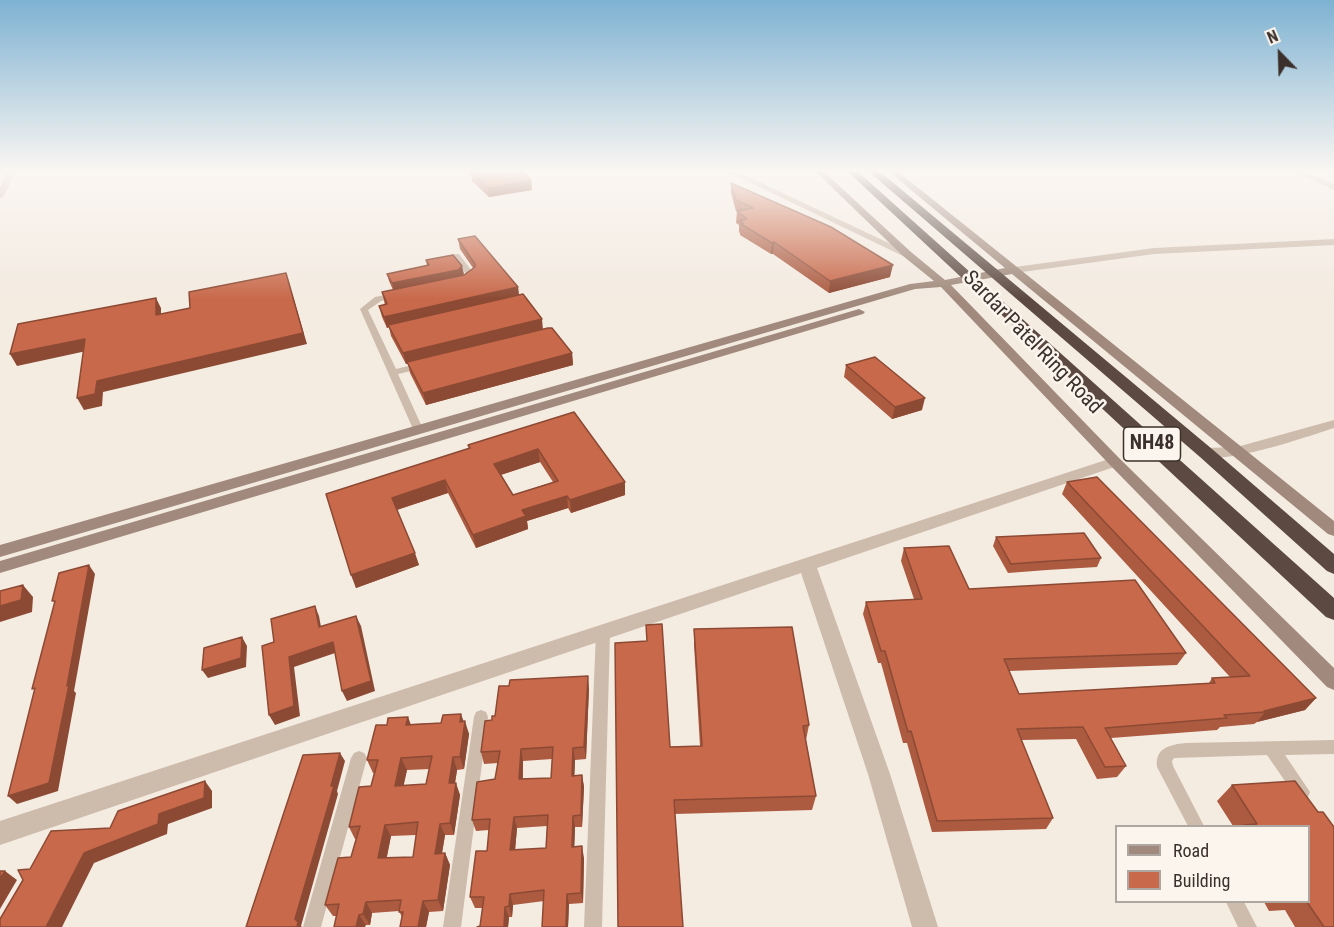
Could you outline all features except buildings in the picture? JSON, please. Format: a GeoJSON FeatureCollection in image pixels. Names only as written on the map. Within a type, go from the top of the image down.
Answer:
{"type":"FeatureCollection","features":[{"type":"Feature","properties":{"kind":"highway","name":"Sardar Patel Ring Road"},"geometry":{"type":"LineString","coordinates":[[898,213],[1334,612]]}},
{"type":"Feature","properties":{"kind":"highway","name":"Sardar Patel Ring Road"},"geometry":{"type":"LineString","coordinates":[[924,213],[1206,453],[1334,567]]}},
{"type":"Feature","properties":{"kind":"street"},"geometry":{"type":"LineString","coordinates":[[820,213],[907,254]]}},
{"type":"Feature","properties":{"kind":"street","name":"Sardar Patel Ring Road"},"geometry":{"type":"LineString","coordinates":[[864,213],[1334,681]]}},
{"type":"Feature","properties":{"kind":"street","name":"Sardar Patel Ring Road"},"geometry":{"type":"LineString","coordinates":[[945,213],[1334,530]]}},
{"type":"Feature","properties":{"kind":"street"},"geometry":{"type":"LineString","coordinates":[[0,567],[457,424],[925,293],[937,285],[994,272],[1154,251],[1334,242]]}},
{"type":"Feature","properties":{"kind":"street"},"geometry":{"type":"LineString","coordinates":[[0,551],[418,429],[457,424]]}},
{"type":"Feature","properties":{"kind":"street"},"geometry":{"type":"LineString","coordinates":[[1206,453],[1238,452],[1334,424]]}},
{"type":"Feature","properties":{"kind":"street"},"geometry":{"type":"LineString","coordinates":[[0,833],[1114,462]]}},
{"type":"Feature","properties":{"kind":"street"},"geometry":{"type":"LineString","coordinates":[[807,565],[879,774],[925,927]]}},
{"type":"Feature","properties":{"kind":"lane"},"geometry":{"type":"LineString","coordinates":[[451,284],[471,275],[456,256]]}},
{"type":"Feature","properties":{"kind":"lane"},"geometry":{"type":"LineString","coordinates":[[409,292],[378,299],[364,309],[418,429]]}},
{"type":"Feature","properties":{"kind":"lane"},"geometry":{"type":"LineString","coordinates":[[376,336],[387,333]]}},
{"type":"Feature","properties":{"kind":"lane"},"geometry":{"type":"LineString","coordinates":[[393,373],[426,364]]}},
{"type":"Feature","properties":{"kind":"lane"},"geometry":{"type":"LineString","coordinates":[[593,927],[603,632]]}},
{"type":"Feature","properties":{"kind":"lane"},"geometry":{"type":"LineString","coordinates":[[452,927],[481,717]]}},
{"type":"Feature","properties":{"kind":"lane"},"geometry":{"type":"LineString","coordinates":[[1195,825],[1165,767],[1164,759],[1170,752],[1334,747]]}},
{"type":"Feature","properties":{"kind":"lane"},"geometry":{"type":"LineString","coordinates":[[1271,748],[1309,802]]}},
{"type":"Feature","properties":{"kind":"lane"},"geometry":{"type":"LineString","coordinates":[[312,927],[359,758]]}},
{"type":"Feature","properties":{"kind":"lane"},"geometry":{"type":"LineString","coordinates":[[1235,903],[1248,927]]}}]}
